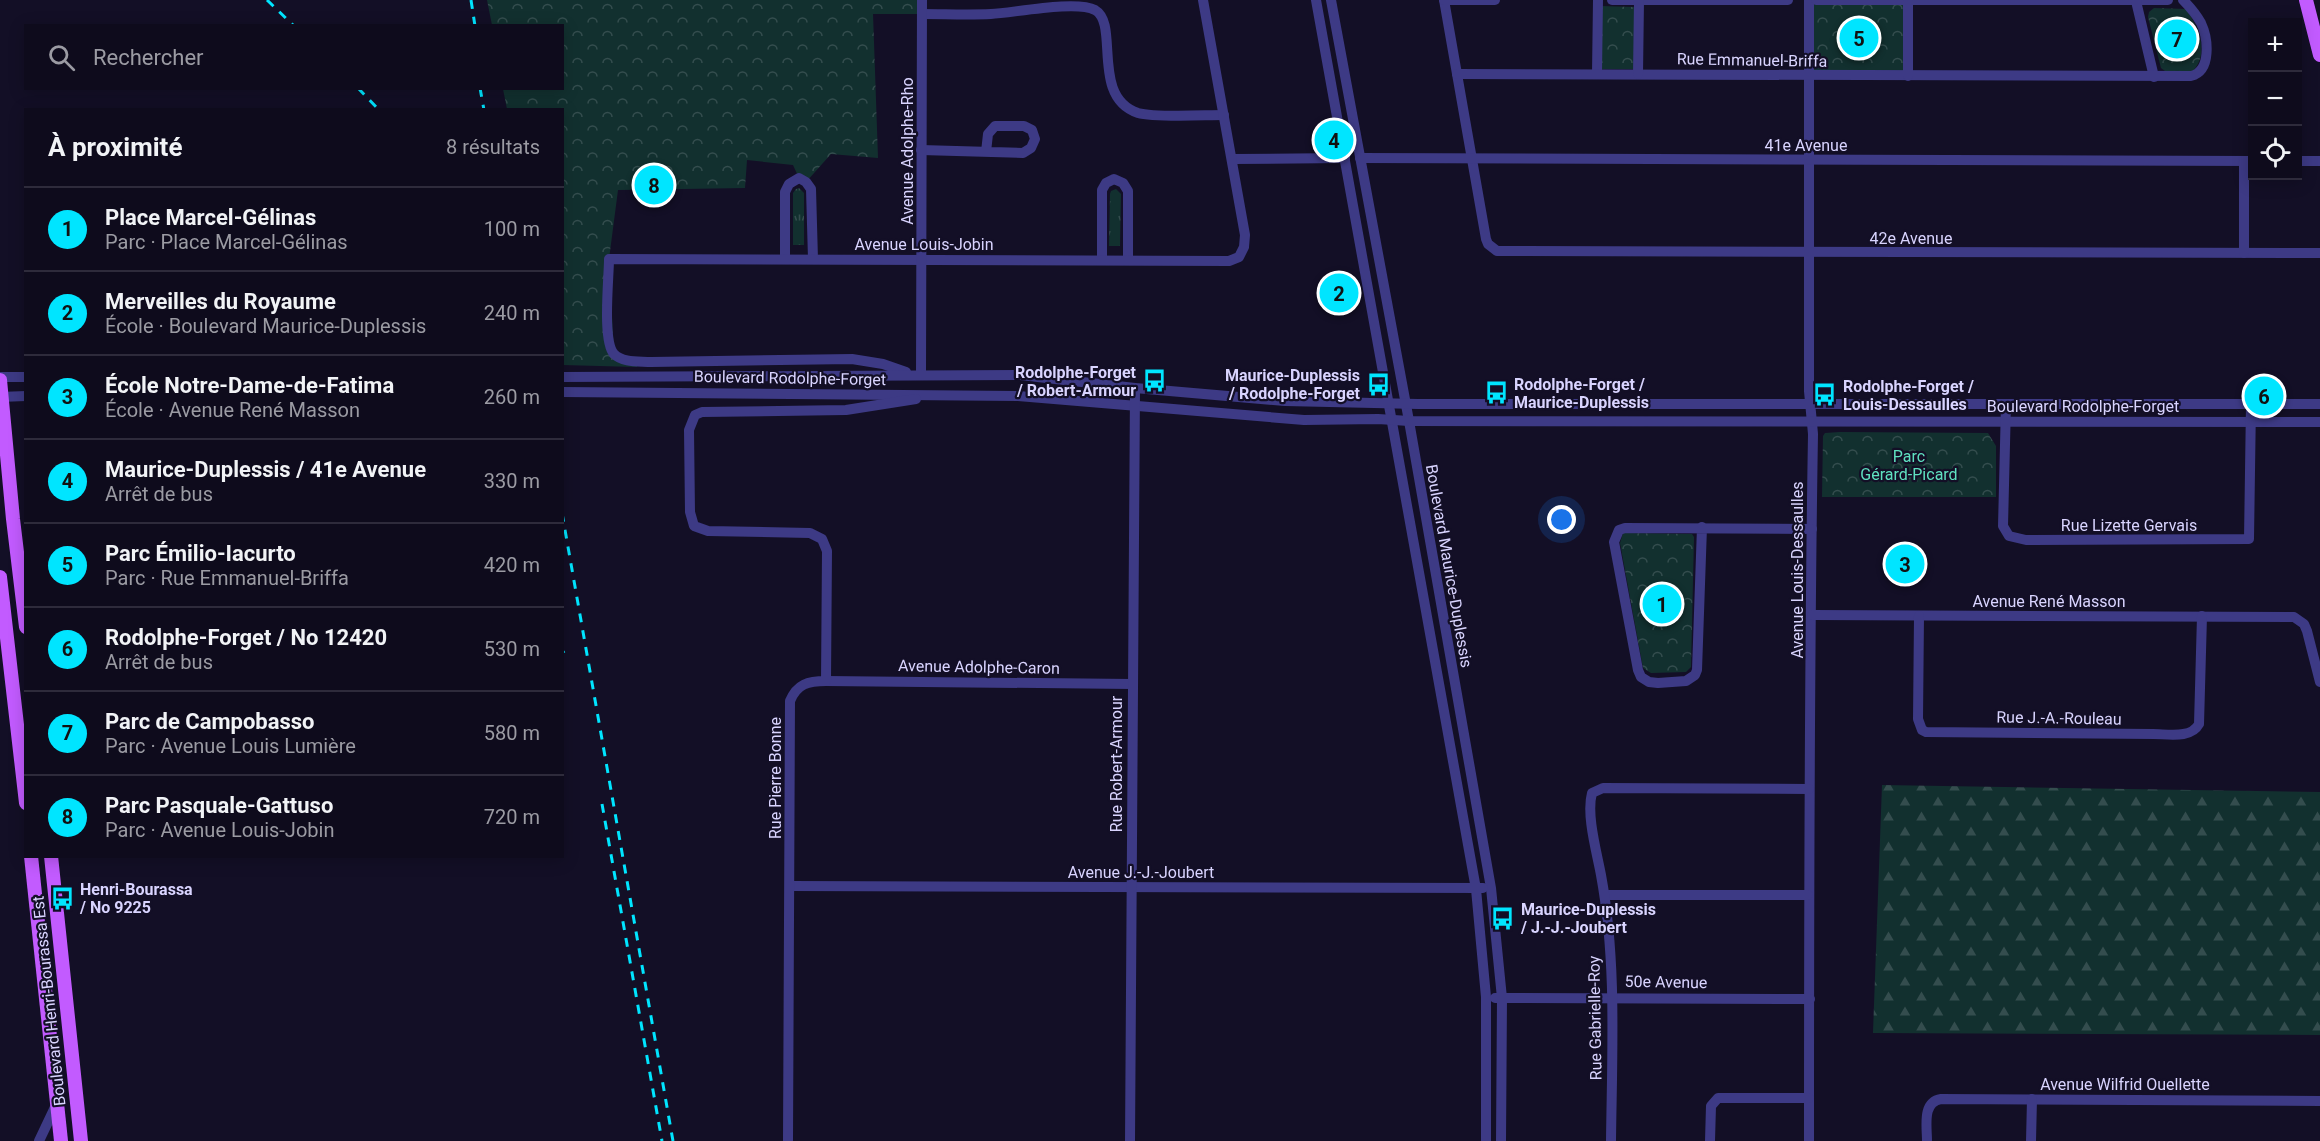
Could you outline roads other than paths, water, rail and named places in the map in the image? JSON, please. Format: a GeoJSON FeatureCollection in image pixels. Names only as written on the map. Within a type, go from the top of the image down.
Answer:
{"type":"FeatureCollection","features":[{"type":"Feature","properties":{"kind":"main road"},"geometry":{"type":"LineString","coordinates":[[2306,0],[2320,55]]}},
{"type":"Feature","properties":{"kind":"main road"},"geometry":{"type":"LineString","coordinates":[[0,379],[24,609]]}},
{"type":"Feature","properties":{"kind":"main road"},"geometry":{"type":"LineString","coordinates":[[0,577],[24,786]]}},
{"type":"Feature","properties":{"kind":"main road","name":"Boulevard Henri-Bourassa Est"},"geometry":{"type":"LineString","coordinates":[[31,858],[61,1141]]}},
{"type":"Feature","properties":{"kind":"main road","name":"Boulevard Henri-Bourassa Est"},"geometry":{"type":"LineString","coordinates":[[51,858],[81,1141]]}},
{"type":"Feature","properties":{"kind":"street","name":"Avenue Adolphe-Rho"},"geometry":{"type":"LineString","coordinates":[[917,375],[922,260],[922,0]]}},
{"type":"Feature","properties":{"kind":"street"},"geometry":{"type":"LineString","coordinates":[[1203,0],[1233,159],[1345,158]]}},
{"type":"Feature","properties":{"kind":"street","name":"Boulevard Maurice-Duplessis"},"geometry":{"type":"LineString","coordinates":[[1316,0],[1476,889],[1486,997],[1486,1141]]}},
{"type":"Feature","properties":{"kind":"street","name":"Boulevard Maurice-Duplessis"},"geometry":{"type":"LineString","coordinates":[[1332,0],[1491,888],[1502,998],[1501,1141]]}},
{"type":"Feature","properties":{"kind":"street"},"geometry":{"type":"LineString","coordinates":[[1472,158],[1444,0],[1495,0]]}},
{"type":"Feature","properties":{"kind":"street"},"geometry":{"type":"LineString","coordinates":[[1597,73],[1598,0]]}},
{"type":"Feature","properties":{"kind":"street"},"geometry":{"type":"LineString","coordinates":[[1612,0],[1788,0]]}},
{"type":"Feature","properties":{"kind":"street","name":"Avenue Louis-Dessaulles"},"geometry":{"type":"LineString","coordinates":[[1809,0],[1808,160],[1812,421],[1808,895],[1809,1141]]}},
{"type":"Feature","properties":{"kind":"street"},"geometry":{"type":"LineString","coordinates":[[1816,0],[2168,0]]}},
{"type":"Feature","properties":{"kind":"street","name":"Rue Emmanuel-Briffa"},"geometry":{"type":"LineString","coordinates":[[1456,74],[2191,76],[2203,68],[2206,39],[2201,23],[2183,0]]}},
{"type":"Feature","properties":{"kind":"street"},"geometry":{"type":"LineString","coordinates":[[1638,74],[1639,1]]}},
{"type":"Feature","properties":{"kind":"street"},"geometry":{"type":"LineString","coordinates":[[1908,1],[1908,76]]}},
{"type":"Feature","properties":{"kind":"street"},"geometry":{"type":"LineString","coordinates":[[2136,1],[2154,77]]}},
{"type":"Feature","properties":{"kind":"street"},"geometry":{"type":"LineString","coordinates":[[922,14],[991,14],[1034,8],[1089,8],[1101,15],[1104,21],[1110,79],[1122,102],[1130,109],[1144,114],[1224,115]]}},
{"type":"Feature","properties":{"kind":"street"},"geometry":{"type":"LineString","coordinates":[[921,150],[986,152],[1023,153],[1031,148],[1035,139],[1032,130],[1024,126],[995,126],[988,134],[986,152]]}},
{"type":"Feature","properties":{"kind":"street","name":"41e Avenue"},"geometry":{"type":"LineString","coordinates":[[1360,158],[2248,161]]}},
{"type":"Feature","properties":{"kind":"street","name":"42e Avenue"},"geometry":{"type":"LineString","coordinates":[[1472,158],[1486,239],[1492,248],[1503,252],[2320,253]]}},
{"type":"Feature","properties":{"kind":"street","name":"Avenue Louis-Jobin"},"geometry":{"type":"LineString","coordinates":[[614,353],[608,339],[609,259],[1229,261],[1239,257],[1244,247],[1245,235],[1233,159]]}},
{"type":"Feature","properties":{"kind":"street"},"geometry":{"type":"LineString","coordinates":[[2244,253],[2248,161]]}},
{"type":"Feature","properties":{"kind":"street"},"geometry":{"type":"LineString","coordinates":[[2302,161],[2320,161]]}},
{"type":"Feature","properties":{"kind":"street"},"geometry":{"type":"LineString","coordinates":[[784,259],[785,192],[789,183],[799,178],[811,189],[813,259]]}},
{"type":"Feature","properties":{"kind":"street"},"geometry":{"type":"LineString","coordinates":[[1102,259],[1102,190],[1106,183],[1114,179],[1123,183],[1128,191],[1128,259]]}},
{"type":"Feature","properties":{"kind":"street","name":"Boulevard Rodolphe-Forget"},"geometry":{"type":"LineString","coordinates":[[614,353],[622,359],[651,362],[852,359],[883,364],[917,375]]}},
{"type":"Feature","properties":{"kind":"street"},"geometry":{"type":"LineString","coordinates":[[1018,396],[1020,375]]}},
{"type":"Feature","properties":{"kind":"street","name":"Boulevard Rodolphe-Forget"},"geometry":{"type":"LineString","coordinates":[[564,377],[1020,375],[1285,401],[1405,404],[2320,404]]}},
{"type":"Feature","properties":{"kind":"street"},"geometry":{"type":"LineString","coordinates":[[0,379],[24,377]]}},
{"type":"Feature","properties":{"kind":"street","name":"Rue Robert-Armour"},"geometry":{"type":"LineString","coordinates":[[1130,1141],[1135,388]]}},
{"type":"Feature","properties":{"kind":"street","name":"Boulevard Rodolphe-Forget"},"geometry":{"type":"LineString","coordinates":[[564,392],[1018,396],[1304,420],[2320,422]]}},
{"type":"Feature","properties":{"kind":"street"},"geometry":{"type":"LineString","coordinates":[[825,681],[827,551],[822,539],[817,535],[708,531],[694,526],[690,512],[689,430],[695,415],[710,411],[846,410],[943,394]]}},
{"type":"Feature","properties":{"kind":"street"},"geometry":{"type":"LineString","coordinates":[[1,397],[24,396]]}},
{"type":"Feature","properties":{"kind":"street","name":"Rue Lizette Gervais"},"geometry":{"type":"LineString","coordinates":[[2006,404],[2003,526],[2009,536],[2026,540],[2249,539],[2251,404]]}},
{"type":"Feature","properties":{"kind":"street"},"geometry":{"type":"LineString","coordinates":[[1701,527],[1697,670],[1695,675],[1686,681],[1649,682],[1641,677],[1638,670],[1614,542],[1619,530],[1701,527],[1812,529]]}},
{"type":"Feature","properties":{"kind":"street","name":"Avenue René Masson"},"geometry":{"type":"LineString","coordinates":[[1812,615],[2287,616],[2294,617],[2304,624],[2320,681]]}},
{"type":"Feature","properties":{"kind":"street","name":"Rue J.-A.-Rouleau"},"geometry":{"type":"LineString","coordinates":[[1919,616],[1918,719],[1922,730],[1926,732],[2152,734],[2189,734],[2196,730],[2199,724],[2202,616]]}},
{"type":"Feature","properties":{"kind":"street","name":"Rue Pierre Bonne"},"geometry":{"type":"LineString","coordinates":[[788,1141],[790,701],[798,687],[812,681],[825,681]]}},
{"type":"Feature","properties":{"kind":"street","name":"Avenue Adolphe-Caron"},"geometry":{"type":"LineString","coordinates":[[825,681],[1132,684]]}},
{"type":"Feature","properties":{"kind":"street","name":"Rue Gabrielle-Roy"},"geometry":{"type":"LineString","coordinates":[[1611,1141],[1612,997],[1605,895],[1590,800],[1596,790],[1603,788],[1809,789]]}},
{"type":"Feature","properties":{"kind":"street","name":"Avenue J.-J.-Joubert"},"geometry":{"type":"LineString","coordinates":[[790,886],[1491,888]]}},
{"type":"Feature","properties":{"kind":"street"},"geometry":{"type":"LineString","coordinates":[[1605,895],[1808,895]]}},
{"type":"Feature","properties":{"kind":"street","name":"50e Avenue"},"geometry":{"type":"LineString","coordinates":[[1486,997],[1810,999]]}},
{"type":"Feature","properties":{"kind":"street"},"geometry":{"type":"LineString","coordinates":[[1710,1141],[1711,1106],[1718,1098],[1809,1098]]}},
{"type":"Feature","properties":{"kind":"street","name":"Avenue Wilfrid Ouellette"},"geometry":{"type":"LineString","coordinates":[[1927,1141],[1927,1115],[1932,1103],[1941,1099],[2320,1101]]}},
{"type":"Feature","properties":{"kind":"street"},"geometry":{"type":"LineString","coordinates":[[2031,1141],[2032,1099]]}},
{"type":"Feature","properties":{"kind":"street"},"geometry":{"type":"LineString","coordinates":[[39,1141],[57,1103]]}},
{"type":"Feature","properties":{"kind":"railway"},"geometry":{"type":"LineString","coordinates":[[267,0],[292,24]]}},
{"type":"Feature","properties":{"kind":"railway"},"geometry":{"type":"LineString","coordinates":[[471,0],[475,24]]}},
{"type":"Feature","properties":{"kind":"railway"},"geometry":{"type":"LineString","coordinates":[[360,90],[377,108]]}},
{"type":"Feature","properties":{"kind":"railway"},"geometry":{"type":"LineString","coordinates":[[480,90],[484,108]]}},
{"type":"Feature","properties":{"kind":"railway"},"geometry":{"type":"LineString","coordinates":[[564,524],[673,1141]]}},
{"type":"Feature","properties":{"kind":"railway"},"geometry":{"type":"LineString","coordinates":[[602,804],[662,1141]]}},
{"type":"Feature","properties":{"kind":"place","name":"Parc Émilio-Iacurto"},"geometry":{"type":"Point","coordinates":[1859,38]}},
{"type":"Feature","properties":{"kind":"place","name":"Parc de Campobasso"},"geometry":{"type":"Point","coordinates":[2177,39]}},
{"type":"Feature","properties":{"kind":"place","name":"Maurice-Duplessis / 41e Avenue"},"geometry":{"type":"Point","coordinates":[1334,140]}},
{"type":"Feature","properties":{"kind":"place","name":"Parc Pasquale-Gattuso"},"geometry":{"type":"Point","coordinates":[654,185]}},
{"type":"Feature","properties":{"kind":"place","name":"Merveilles du Royaume"},"geometry":{"type":"Point","coordinates":[1339,293]}},
{"type":"Feature","properties":{"kind":"place","name":"Rodolphe-Forget / Robert-Armour"},"geometry":{"type":"Point","coordinates":[1154,381]}},
{"type":"Feature","properties":{"kind":"place","name":"Maurice-Duplessis / Rodolphe-Forget"},"geometry":{"type":"Point","coordinates":[1378,384]}},
{"type":"Feature","properties":{"kind":"place","name":"Rodolphe-Forget / Maurice-Duplessis"},"geometry":{"type":"Point","coordinates":[1496,393]}},
{"type":"Feature","properties":{"kind":"place","name":"Rodolphe-Forget / Louis-Dessaulles"},"geometry":{"type":"Point","coordinates":[1825,395]}},
{"type":"Feature","properties":{"kind":"place","name":"Rodolphe-Forget / No 12420"},"geometry":{"type":"Point","coordinates":[2264,396]}},
{"type":"Feature","properties":{"kind":"place","name":"École Notre-Dame-de-Fatima"},"geometry":{"type":"Point","coordinates":[1905,564]}},
{"type":"Feature","properties":{"kind":"place","name":"Place Marcel-Gélinas"},"geometry":{"type":"Point","coordinates":[1662,604]}},
{"type":"Feature","properties":{"kind":"place","name":"Henri-Bourassa / No 9225"},"geometry":{"type":"Point","coordinates":[62,898]}},
{"type":"Feature","properties":{"kind":"place","name":"Maurice-Duplessis / J.-J.-Joubert"},"geometry":{"type":"Point","coordinates":[1503,918]}},
{"type":"Feature","properties":{"kind":"park label","name":"Parc Gérard-Picard"},"geometry":{"type":"Point","coordinates":[1909,465]}}]}
